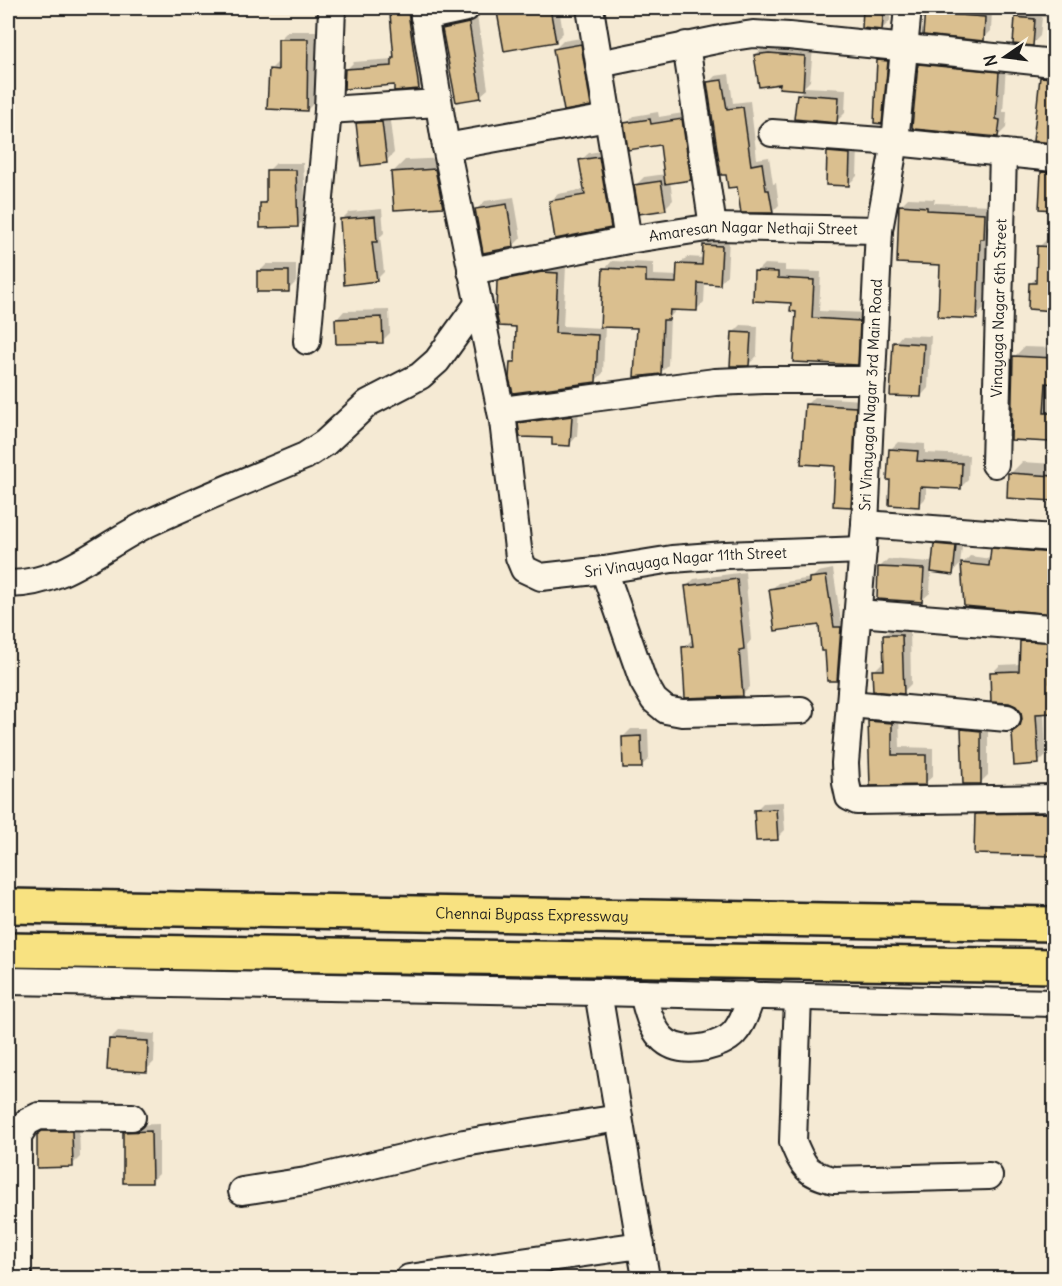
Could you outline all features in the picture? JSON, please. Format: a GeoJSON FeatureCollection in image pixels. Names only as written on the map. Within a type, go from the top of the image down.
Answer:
{"type":"FeatureCollection","features":[{"type":"Feature","properties":{"kind":"highway","name":"Chennai Bypass Expressway"},"geometry":{"type":"LineString","coordinates":[[8,906],[1054,924]]}},
{"type":"Feature","properties":{"kind":"highway"},"geometry":{"type":"LineString","coordinates":[[8,950],[1054,966]]}},
{"type":"Feature","properties":{"kind":"street"},"geometry":{"type":"LineString","coordinates":[[307,341],[328,110],[332,8]]}},
{"type":"Feature","properties":{"kind":"street"},"geometry":{"type":"LineString","coordinates":[[466,8],[423,12],[446,147],[501,410],[715,382],[872,380]]}},
{"type":"Feature","properties":{"kind":"street"},"geometry":{"type":"LineString","coordinates":[[590,8],[628,240]]}},
{"type":"Feature","properties":{"kind":"street","name":"Sri Vinayaga Nagar 3rd Main Road"},"geometry":{"type":"LineString","coordinates":[[908,8],[906,49],[895,142],[879,230],[865,524],[845,763],[846,783],[849,796],[857,801],[1054,798]]}},
{"type":"Feature","properties":{"kind":"street"},"geometry":{"type":"LineString","coordinates":[[599,64],[686,45],[753,34],[1054,63]]}},
{"type":"Feature","properties":{"kind":"street"},"geometry":{"type":"LineString","coordinates":[[686,45],[713,227]]}},
{"type":"Feature","properties":{"kind":"street"},"geometry":{"type":"LineString","coordinates":[[328,110],[438,103]]}},
{"type":"Feature","properties":{"kind":"street"},"geometry":{"type":"LineString","coordinates":[[446,147],[608,118]]}},
{"type":"Feature","properties":{"kind":"street"},"geometry":{"type":"LineString","coordinates":[[772,133],[895,142],[1054,158]]}},
{"type":"Feature","properties":{"kind":"street","name":"Vinayaga Nagar 6th Street"},"geometry":{"type":"LineString","coordinates":[[995,464],[1003,153]]}},
{"type":"Feature","properties":{"kind":"street","name":"Amaresan Nagar Nethaji Street"},"geometry":{"type":"LineString","coordinates":[[471,272],[628,240],[713,227],[879,230]]}},
{"type":"Feature","properties":{"kind":"street"},"geometry":{"type":"LineString","coordinates":[[8,584],[22,584],[63,573],[147,524],[305,456],[325,443],[368,403],[420,376],[437,361],[478,304]]}},
{"type":"Feature","properties":{"kind":"street","name":"Sri Vinayaga Nagar 11th Street"},"geometry":{"type":"LineString","coordinates":[[501,410],[519,558],[524,568],[541,578],[672,558],[862,550]]}},
{"type":"Feature","properties":{"kind":"street"},"geometry":{"type":"LineString","coordinates":[[865,524],[1054,538]]}},
{"type":"Feature","properties":{"kind":"street"},"geometry":{"type":"LineString","coordinates":[[604,570],[643,681],[654,700],[666,710],[682,713],[801,711]]}},
{"type":"Feature","properties":{"kind":"street"},"geometry":{"type":"LineString","coordinates":[[858,613],[1049,628]]}},
{"type":"Feature","properties":{"kind":"street"},"geometry":{"type":"LineString","coordinates":[[850,704],[1007,718]]}},
{"type":"Feature","properties":{"kind":"street"},"geometry":{"type":"LineString","coordinates":[[8,981],[1054,1003]]}},
{"type":"Feature","properties":{"kind":"street"},"geometry":{"type":"LineString","coordinates":[[598,992],[646,1278]]}},
{"type":"Feature","properties":{"kind":"street"},"geometry":{"type":"LineString","coordinates":[[643,993],[648,1018],[656,1033],[670,1045],[690,1050],[714,1045],[732,1035],[742,1021],[752,995]]}},
{"type":"Feature","properties":{"kind":"street"},"geometry":{"type":"LineString","coordinates":[[798,997],[793,1142],[801,1160],[812,1174],[833,1180],[989,1176]]}},
{"type":"Feature","properties":{"kind":"street"},"geometry":{"type":"LineString","coordinates":[[18,1278],[13,1136],[27,1122],[39,1116],[132,1117]]}},
{"type":"Feature","properties":{"kind":"street"},"geometry":{"type":"LineString","coordinates":[[242,1191],[306,1181],[464,1143],[619,1118]]}},
{"type":"Feature","properties":{"kind":"street"},"geometry":{"type":"LineString","coordinates":[[409,1278],[640,1245]]}},
{"type":"Feature","properties":{"kind":"building"},"geometry":{"type":"Polygon","coordinates":[[[523,8],[550,8],[556,42],[504,51],[497,12],[523,8]]]}},
{"type":"Feature","properties":{"kind":"building"},"geometry":{"type":"Polygon","coordinates":[[[863,8],[884,8],[882,30],[862,28],[863,8]]]}},
{"type":"Feature","properties":{"kind":"building"},"geometry":{"type":"Polygon","coordinates":[[[925,8],[946,8],[946,14],[985,17],[984,41],[923,35],[925,8]]]}},
{"type":"Feature","properties":{"kind":"building"},"geometry":{"type":"Polygon","coordinates":[[[408,12],[419,89],[394,91],[394,85],[344,89],[345,69],[392,66],[392,58],[394,58],[390,14],[408,12]]]}},
{"type":"Feature","properties":{"kind":"building"},"geometry":{"type":"Polygon","coordinates":[[[1015,17],[1035,19],[1033,46],[1013,44],[1015,17]]]}},
{"type":"Feature","properties":{"kind":"building"},"geometry":{"type":"Polygon","coordinates":[[[469,23],[481,98],[456,102],[442,29],[469,23]]]}},
{"type":"Feature","properties":{"kind":"building"},"geometry":{"type":"Polygon","coordinates":[[[278,39],[308,39],[307,111],[267,109],[269,69],[278,70],[278,39]]]}},
{"type":"Feature","properties":{"kind":"building"},"geometry":{"type":"Polygon","coordinates":[[[581,44],[591,106],[564,111],[553,49],[581,44]]]}},
{"type":"Feature","properties":{"kind":"building"},"geometry":{"type":"Polygon","coordinates":[[[769,53],[805,56],[803,90],[779,88],[780,84],[759,87],[754,55],[769,53]]]}},
{"type":"Feature","properties":{"kind":"building"},"geometry":{"type":"Polygon","coordinates":[[[877,60],[888,61],[882,124],[874,123],[877,60]]]}},
{"type":"Feature","properties":{"kind":"building"},"geometry":{"type":"Polygon","coordinates":[[[918,64],[999,72],[996,119],[1000,120],[998,137],[914,129],[912,127],[918,64]]]}},
{"type":"Feature","properties":{"kind":"building"},"geometry":{"type":"Polygon","coordinates":[[[1040,77],[1054,78],[1054,143],[1033,141],[1040,77]]]}},
{"type":"Feature","properties":{"kind":"building"},"geometry":{"type":"Polygon","coordinates":[[[722,80],[727,109],[743,107],[751,165],[762,163],[766,190],[769,190],[773,213],[741,213],[737,187],[728,188],[726,175],[721,175],[707,82],[722,80]]]}},
{"type":"Feature","properties":{"kind":"building"},"geometry":{"type":"Polygon","coordinates":[[[797,94],[839,97],[837,123],[794,119],[797,94]]]}},
{"type":"Feature","properties":{"kind":"building"},"geometry":{"type":"Polygon","coordinates":[[[650,119],[651,124],[682,119],[691,180],[665,184],[660,145],[628,150],[624,123],[650,119]]]}},
{"type":"Feature","properties":{"kind":"building"},"geometry":{"type":"Polygon","coordinates":[[[382,122],[387,163],[361,166],[356,123],[382,122]]]}},
{"type":"Feature","properties":{"kind":"building"},"geometry":{"type":"Polygon","coordinates":[[[827,152],[850,154],[849,186],[826,185],[827,152]]]}},
{"type":"Feature","properties":{"kind":"building"},"geometry":{"type":"Polygon","coordinates":[[[599,157],[611,228],[555,239],[549,201],[585,195],[579,160],[599,157]]]}},
{"type":"Feature","properties":{"kind":"building"},"geometry":{"type":"Polygon","coordinates":[[[435,169],[443,207],[394,210],[391,172],[435,169]]]}},
{"type":"Feature","properties":{"kind":"building"},"geometry":{"type":"Polygon","coordinates":[[[266,170],[296,170],[298,227],[260,228],[260,203],[266,203],[266,170]]]}},
{"type":"Feature","properties":{"kind":"building"},"geometry":{"type":"Polygon","coordinates":[[[1041,172],[1054,173],[1054,210],[1039,209],[1041,172]]]}},
{"type":"Feature","properties":{"kind":"building"},"geometry":{"type":"Polygon","coordinates":[[[661,181],[666,210],[639,214],[634,185],[661,181]]]}},
{"type":"Feature","properties":{"kind":"building"},"geometry":{"type":"Polygon","coordinates":[[[507,204],[514,247],[483,253],[475,209],[507,204]]]}},
{"type":"Feature","properties":{"kind":"building"},"geometry":{"type":"Polygon","coordinates":[[[899,205],[927,207],[927,210],[985,213],[984,239],[980,239],[977,319],[938,317],[940,265],[897,263],[899,205]]]}},
{"type":"Feature","properties":{"kind":"building"},"geometry":{"type":"Polygon","coordinates":[[[375,216],[377,242],[372,242],[377,281],[344,285],[340,219],[375,216]]]}},
{"type":"Feature","properties":{"kind":"building"},"geometry":{"type":"Polygon","coordinates":[[[703,245],[722,246],[720,285],[698,283],[697,311],[670,310],[669,320],[663,320],[661,374],[634,377],[637,328],[600,327],[603,268],[646,270],[646,282],[676,283],[677,264],[702,265],[703,245]]]}},
{"type":"Feature","properties":{"kind":"building"},"geometry":{"type":"Polygon","coordinates":[[[1037,246],[1054,247],[1054,311],[1028,309],[1029,283],[1036,283],[1037,246]]]}},
{"type":"Feature","properties":{"kind":"building"},"geometry":{"type":"Polygon","coordinates":[[[257,271],[289,271],[289,292],[257,292],[257,271]]]}},
{"type":"Feature","properties":{"kind":"building"},"geometry":{"type":"Polygon","coordinates":[[[754,271],[778,272],[778,278],[814,280],[812,318],[860,321],[858,365],[793,362],[796,312],[790,311],[791,303],[753,301],[754,271]]]}},
{"type":"Feature","properties":{"kind":"building"},"geometry":{"type":"Polygon","coordinates":[[[542,272],[558,273],[555,333],[598,335],[596,382],[513,393],[509,378],[510,362],[515,362],[516,327],[499,326],[496,313],[497,281],[542,272]]]}},
{"type":"Feature","properties":{"kind":"building"},"geometry":{"type":"Polygon","coordinates":[[[382,317],[383,343],[336,344],[335,319],[382,317]]]}},
{"type":"Feature","properties":{"kind":"building"},"geometry":{"type":"Polygon","coordinates":[[[732,332],[751,333],[749,366],[730,366],[732,332]]]}},
{"type":"Feature","properties":{"kind":"building"},"geometry":{"type":"Polygon","coordinates":[[[893,342],[924,344],[921,397],[890,396],[893,342]]]}},
{"type":"Feature","properties":{"kind":"building"},"geometry":{"type":"Polygon","coordinates":[[[1013,356],[1054,358],[1054,384],[1046,383],[1044,413],[1051,413],[1050,442],[1011,440],[1013,356]]]}},
{"type":"Feature","properties":{"kind":"building"},"geometry":{"type":"Polygon","coordinates":[[[805,404],[856,407],[851,507],[833,506],[835,466],[801,464],[805,404]]]}},
{"type":"Feature","properties":{"kind":"building"},"geometry":{"type":"Polygon","coordinates":[[[572,416],[570,446],[552,445],[552,438],[520,437],[518,423],[572,416]]]}},
{"type":"Feature","properties":{"kind":"building"},"geometry":{"type":"Polygon","coordinates":[[[889,449],[918,451],[917,461],[962,463],[961,489],[920,487],[919,507],[889,505],[890,480],[887,480],[889,449]]]}},
{"type":"Feature","properties":{"kind":"building"},"geometry":{"type":"Polygon","coordinates":[[[1008,473],[1054,476],[1054,501],[1007,498],[1008,473]]]}},
{"type":"Feature","properties":{"kind":"building"},"geometry":{"type":"Polygon","coordinates":[[[934,544],[956,546],[953,575],[931,572],[934,544]]]}},
{"type":"Feature","properties":{"kind":"building"},"geometry":{"type":"Polygon","coordinates":[[[991,548],[1054,553],[1054,614],[964,606],[961,563],[989,566],[991,548]]]}},
{"type":"Feature","properties":{"kind":"building"},"geometry":{"type":"Polygon","coordinates":[[[878,567],[924,569],[922,602],[877,599],[878,567]]]}},
{"type":"Feature","properties":{"kind":"building"},"geometry":{"type":"Polygon","coordinates":[[[826,576],[834,627],[841,627],[837,681],[827,681],[825,651],[821,651],[819,625],[775,631],[769,589],[809,583],[809,578],[826,576]]]}},
{"type":"Feature","properties":{"kind":"building"},"geometry":{"type":"Polygon","coordinates":[[[737,579],[744,649],[739,650],[743,696],[685,698],[682,647],[693,646],[685,586],[737,579]]]}},
{"type":"Feature","properties":{"kind":"building"},"geometry":{"type":"Polygon","coordinates":[[[883,635],[902,635],[904,694],[873,691],[872,670],[884,670],[883,635]]]}},
{"type":"Feature","properties":{"kind":"building"},"geometry":{"type":"Polygon","coordinates":[[[1020,641],[1051,642],[1050,683],[1054,683],[1054,713],[1036,714],[1039,764],[1014,766],[1012,732],[1020,726],[1021,712],[1009,703],[991,702],[990,672],[1019,671],[1020,641]]]}},
{"type":"Feature","properties":{"kind":"building"},"geometry":{"type":"Polygon","coordinates":[[[868,721],[892,723],[892,755],[926,755],[926,785],[870,786],[868,721]]]}},
{"type":"Feature","properties":{"kind":"building"},"geometry":{"type":"Polygon","coordinates":[[[961,729],[981,731],[981,784],[963,784],[961,729]]]}},
{"type":"Feature","properties":{"kind":"building"},"geometry":{"type":"Polygon","coordinates":[[[641,736],[642,768],[623,768],[622,737],[641,736]]]}},
{"type":"Feature","properties":{"kind":"building"},"geometry":{"type":"Polygon","coordinates":[[[776,809],[778,840],[756,841],[754,810],[776,809]]]}},
{"type":"Feature","properties":{"kind":"building"},"geometry":{"type":"Polygon","coordinates":[[[1054,813],[1054,856],[974,854],[975,814],[1054,813]]]}},
{"type":"Feature","properties":{"kind":"building"},"geometry":{"type":"Polygon","coordinates":[[[109,1039],[148,1041],[147,1072],[107,1070],[109,1039]]]}},
{"type":"Feature","properties":{"kind":"building"},"geometry":{"type":"Polygon","coordinates":[[[42,1131],[72,1131],[73,1167],[37,1168],[37,1135],[42,1131]]]}},
{"type":"Feature","properties":{"kind":"building"},"geometry":{"type":"Polygon","coordinates":[[[151,1131],[152,1183],[123,1183],[123,1132],[151,1131]]]}}]}
